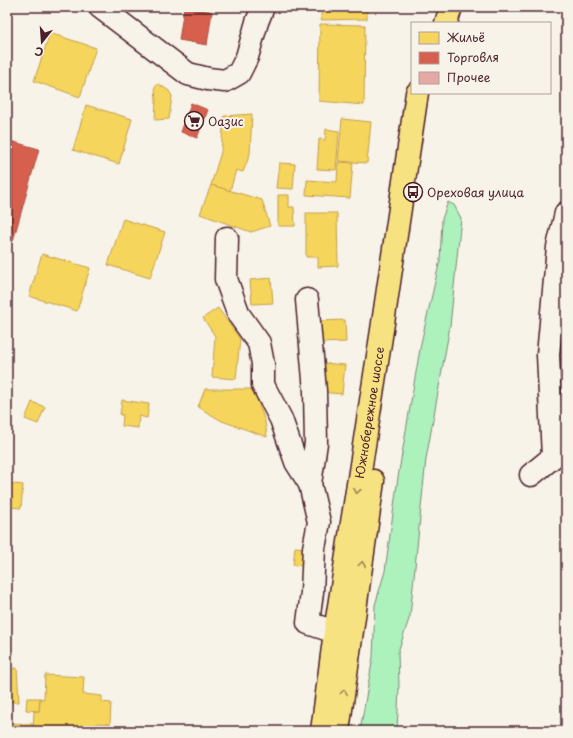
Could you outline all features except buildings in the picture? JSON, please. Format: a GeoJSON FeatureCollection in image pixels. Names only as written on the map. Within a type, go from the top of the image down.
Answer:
{"type":"FeatureCollection","features":[{"type":"Feature","properties":{"kind":"highway"},"geometry":{"type":"LineString","coordinates":[[434,22],[439,7]]}},
{"type":"Feature","properties":{"kind":"highway"},"geometry":{"type":"LineString","coordinates":[[446,22],[451,7]]}},
{"type":"Feature","properties":{"kind":"highway","name":"Южнобережное шоссе"},"geometry":{"type":"LineString","coordinates":[[322,731],[334,632],[382,330],[417,94]]}},
{"type":"Feature","properties":{"kind":"highway","name":"Южнобережное шоссе"},"geometry":{"type":"LineString","coordinates":[[338,731],[420,140],[430,94]]}},
{"type":"Feature","properties":{"kind":"street"},"geometry":{"type":"LineString","coordinates":[[100,7],[188,74],[225,81],[239,74],[247,57],[257,22],[264,7]]}},
{"type":"Feature","properties":{"kind":"street"},"geometry":{"type":"LineString","coordinates":[[531,475],[553,457],[548,355],[558,247],[566,213]]}},
{"type":"Feature","properties":{"kind":"street"},"geometry":{"type":"LineString","coordinates":[[226,238],[226,279],[239,316],[259,343],[263,385],[281,419],[296,462],[310,484],[319,522],[314,548],[312,592],[308,623],[334,632]]}},
{"type":"Feature","properties":{"kind":"street"},"geometry":{"type":"LineString","coordinates":[[307,300],[315,391],[316,436],[310,484]]}},
{"type":"Feature","properties":{"kind":"green space"},"geometry":{"type":"Polygon","coordinates":[[[448,202],[454,205],[461,218],[450,326],[426,459],[410,616],[398,652],[399,687],[397,731],[360,731],[373,657],[375,605],[385,571],[398,477],[421,343],[440,260],[442,219],[448,202]]]}},
{"type":"Feature","properties":{"kind":"place","name":"Оазис"},"geometry":{"type":"Point","coordinates":[194,121]}},
{"type":"Feature","properties":{"kind":"place","name":"Ореховая улица"},"geometry":{"type":"Point","coordinates":[413,192]}}]}
